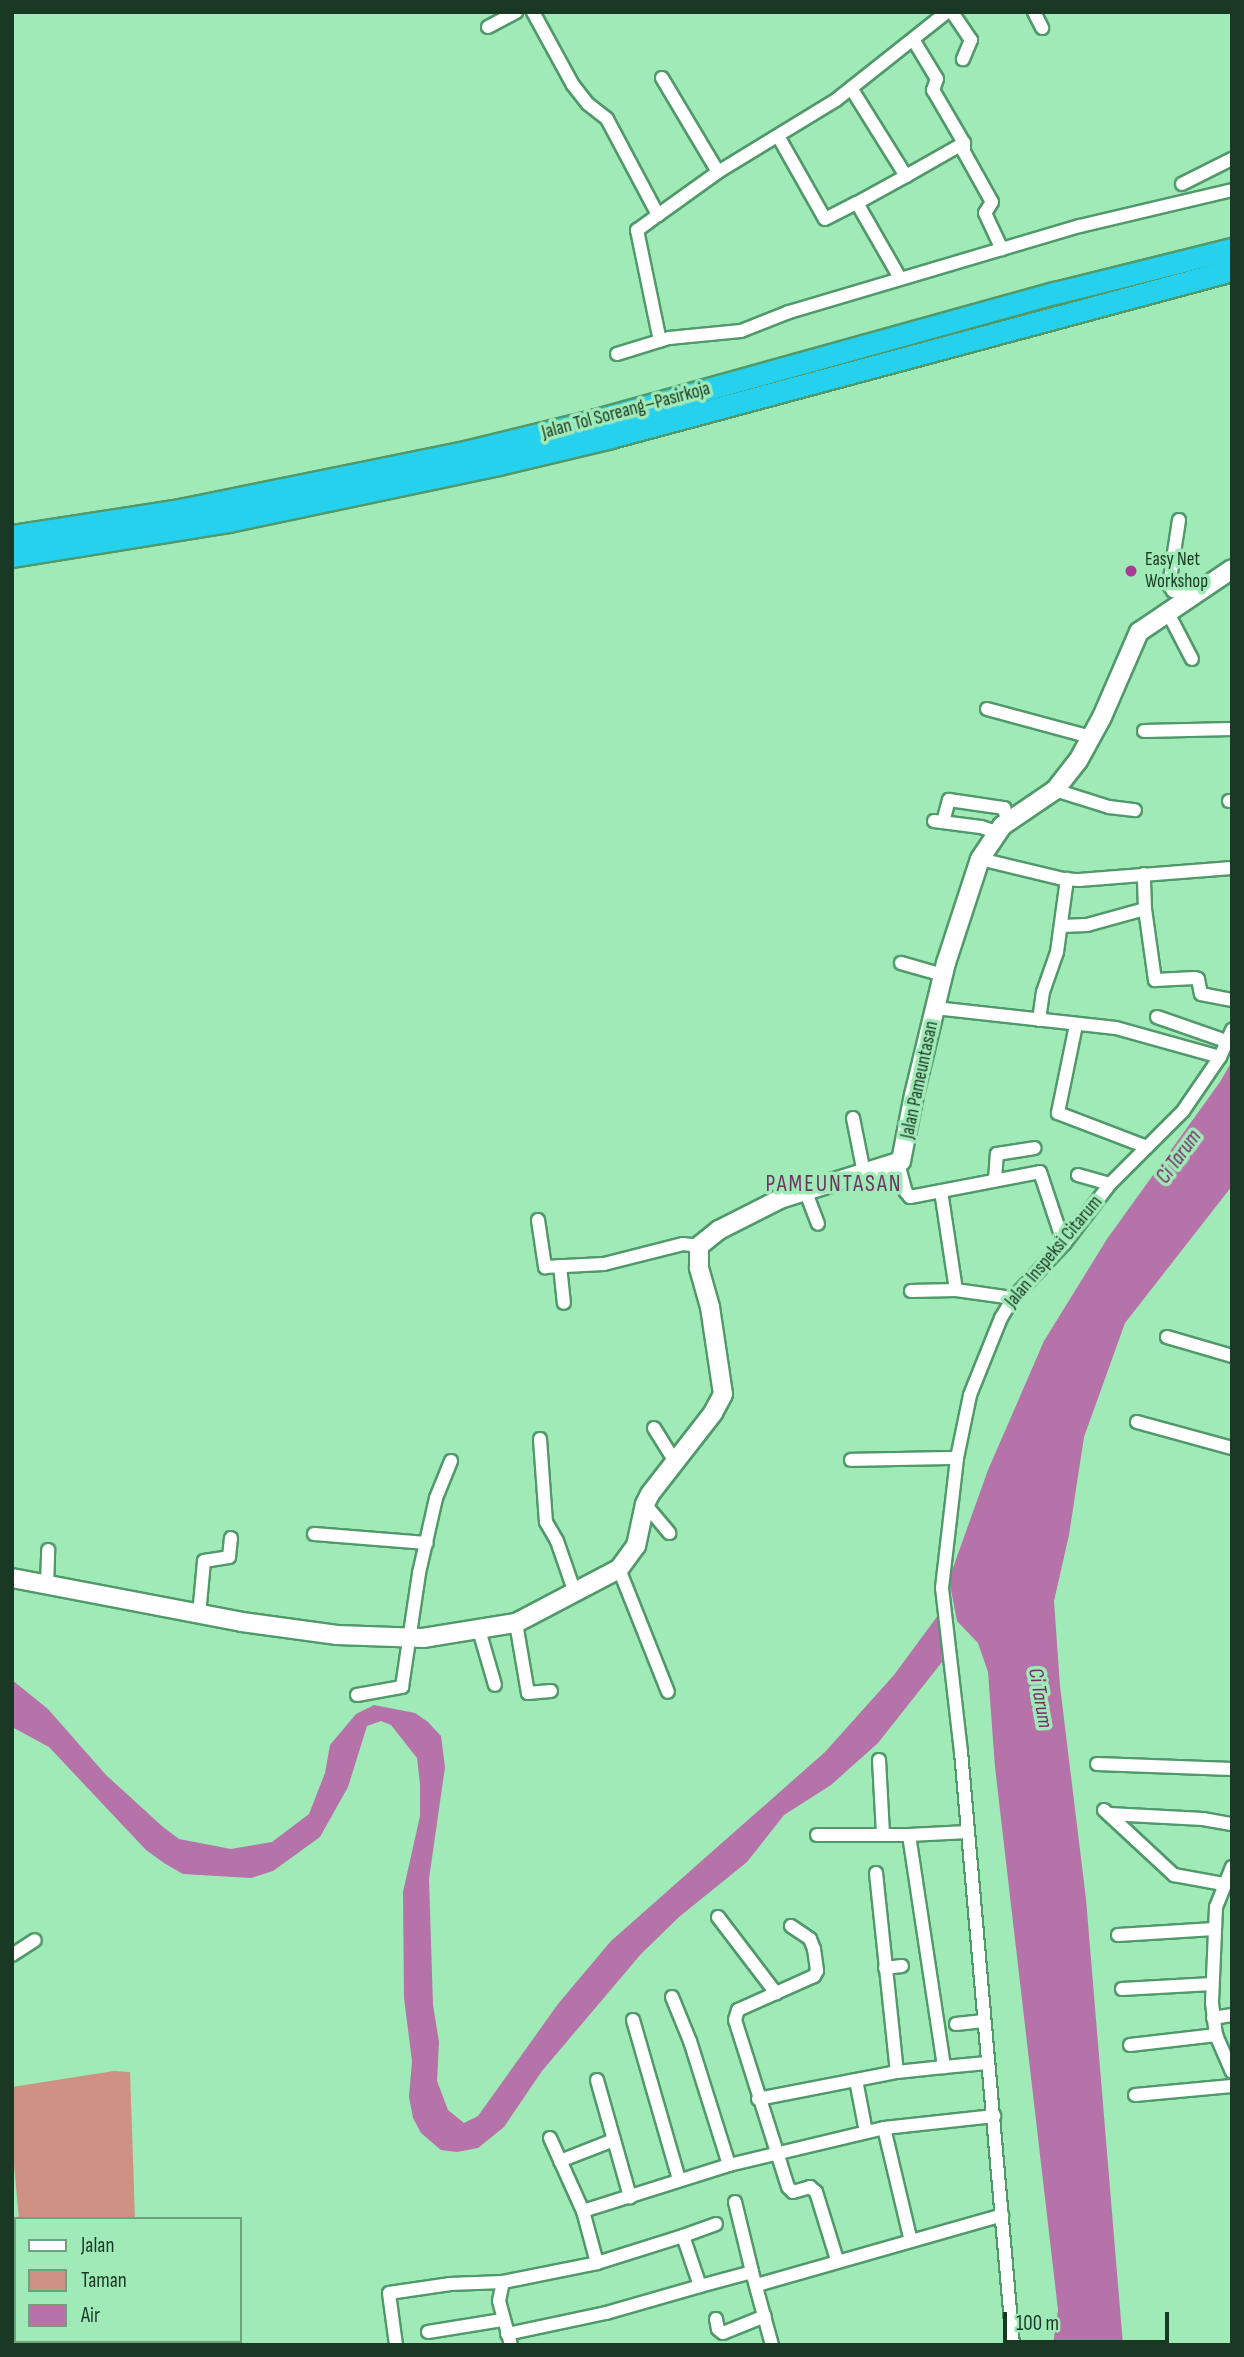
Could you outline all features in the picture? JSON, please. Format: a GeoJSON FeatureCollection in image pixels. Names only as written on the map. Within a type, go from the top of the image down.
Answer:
{"type":"FeatureCollection","features":[{"type":"Feature","properties":{"kind":"highway","name":"Jalan Tol Soreang–Pasirkoja"},"geometry":{"type":"LineString","coordinates":[[12,536],[180,510],[470,451],[597,420],[1055,293],[1232,248]]}},
{"type":"Feature","properties":{"kind":"highway","name":"Jalan Tol Soreang–Pasirkoja"},"geometry":{"type":"LineString","coordinates":[[12,556],[241,519],[498,464],[611,437],[1232,270]]}},
{"type":"Feature","properties":{"kind":"street"},"geometry":{"type":"LineString","coordinates":[[488,27],[516,12]]}},
{"type":"Feature","properties":{"kind":"street"},"geometry":{"type":"LineString","coordinates":[[533,12],[577,91],[607,119],[658,215]]}},
{"type":"Feature","properties":{"kind":"street"},"geometry":{"type":"LineString","coordinates":[[660,341],[637,230],[718,172],[851,88],[950,12],[971,40],[963,59]]}},
{"type":"Feature","properties":{"kind":"street"},"geometry":{"type":"LineString","coordinates":[[1034,12],[1042,28]]}},
{"type":"Feature","properties":{"kind":"street"},"geometry":{"type":"LineString","coordinates":[[914,41],[937,79],[933,90],[964,143],[964,152],[992,202],[985,213],[1002,249]]}},
{"type":"Feature","properties":{"kind":"street"},"geometry":{"type":"LineString","coordinates":[[662,78],[718,172]]}},
{"type":"Feature","properties":{"kind":"street"},"geometry":{"type":"LineString","coordinates":[[851,88],[906,176]]}},
{"type":"Feature","properties":{"kind":"street"},"geometry":{"type":"LineString","coordinates":[[778,136],[825,219],[964,143]]}},
{"type":"Feature","properties":{"kind":"street"},"geometry":{"type":"LineString","coordinates":[[1182,184],[1232,159]]}},
{"type":"Feature","properties":{"kind":"street"},"geometry":{"type":"LineString","coordinates":[[617,354],[660,341],[741,331],[789,312],[834,301],[900,278],[1091,223],[1232,190]]}},
{"type":"Feature","properties":{"kind":"street"},"geometry":{"type":"LineString","coordinates":[[857,203],[900,278]]}},
{"type":"Feature","properties":{"kind":"street"},"geometry":{"type":"LineString","coordinates":[[1179,520],[1168,585],[1173,591],[1189,596]]}},
{"type":"Feature","properties":{"kind":"street","name":"Jalan Pameuntasan"},"geometry":{"type":"LineString","coordinates":[[699,1246],[719,1230],[780,1199],[898,1163],[906,1146],[914,1094],[943,975],[980,859],[1002,827],[1055,790],[1079,761],[1139,632],[1232,569]]}},
{"type":"Feature","properties":{"kind":"street"},"geometry":{"type":"LineString","coordinates":[[1167,611],[1192,660]]}},
{"type":"Feature","properties":{"kind":"street"},"geometry":{"type":"LineString","coordinates":[[987,709],[1091,737]]}},
{"type":"Feature","properties":{"kind":"street"},"geometry":{"type":"LineString","coordinates":[[1144,731],[1232,729]]}},
{"type":"Feature","properties":{"kind":"street"},"geometry":{"type":"LineString","coordinates":[[1055,790],[1109,807],[1135,810]]}},
{"type":"Feature","properties":{"kind":"street"},"geometry":{"type":"LineString","coordinates":[[948,800],[1004,808],[1002,827],[939,821],[948,800]]}},
{"type":"Feature","properties":{"kind":"street"},"geometry":{"type":"LineString","coordinates":[[980,859],[1067,879],[1232,868]]}},
{"type":"Feature","properties":{"kind":"street"},"geometry":{"type":"LineString","coordinates":[[1144,874],[1145,909],[1155,980],[1195,978],[1198,979],[1201,994],[1232,1000]]}},
{"type":"Feature","properties":{"kind":"street"},"geometry":{"type":"LineString","coordinates":[[1039,1020],[1060,926],[1067,879]]}},
{"type":"Feature","properties":{"kind":"street"},"geometry":{"type":"LineString","coordinates":[[1060,926],[1087,925],[1145,909]]}},
{"type":"Feature","properties":{"kind":"street"},"geometry":{"type":"LineString","coordinates":[[901,963],[943,975]]}},
{"type":"Feature","properties":{"kind":"street"},"geometry":{"type":"LineString","coordinates":[[935,1007],[1146,1034],[1220,1057]]}},
{"type":"Feature","properties":{"kind":"street"},"geometry":{"type":"LineString","coordinates":[[1157,1017],[1229,1036]]}},
{"type":"Feature","properties":{"kind":"street"},"geometry":{"type":"LineString","coordinates":[[1076,1025],[1058,1113],[1147,1147]]}},
{"type":"Feature","properties":{"kind":"street","name":"Jalan Inspeksi Citarum"},"geometry":{"type":"LineString","coordinates":[[1013,2345],[955,1690],[942,1595],[943,1560],[957,1458],[970,1395],[1001,1318],[1013,1297],[1064,1244],[1110,1184],[1195,1095],[1220,1057],[1229,1036]]}},
{"type":"Feature","properties":{"kind":"street"},"geometry":{"type":"LineString","coordinates":[[853,1118],[864,1173]]}},
{"type":"Feature","properties":{"kind":"street"},"geometry":{"type":"LineString","coordinates":[[995,1180],[997,1154],[1035,1148]]}},
{"type":"Feature","properties":{"kind":"street"},"geometry":{"type":"LineString","coordinates":[[898,1163],[910,1197],[1040,1172],[1064,1244]]}},
{"type":"Feature","properties":{"kind":"street"},"geometry":{"type":"LineString","coordinates":[[1078,1175],[1110,1184]]}},
{"type":"Feature","properties":{"kind":"street"},"geometry":{"type":"LineString","coordinates":[[805,1190],[818,1224]]}},
{"type":"Feature","properties":{"kind":"street"},"geometry":{"type":"LineString","coordinates":[[941,1191],[957,1290]]}},
{"type":"Feature","properties":{"kind":"street"},"geometry":{"type":"LineString","coordinates":[[12,1578],[199,1615],[337,1635],[407,1637],[479,1630],[516,1623],[619,1569],[632,1554],[638,1539],[645,1504],[713,1413],[723,1394],[713,1318],[699,1268],[699,1246],[683,1244],[604,1264],[542,1266],[538,1220]]}},
{"type":"Feature","properties":{"kind":"street"},"geometry":{"type":"LineString","coordinates":[[560,1266],[564,1303]]}},
{"type":"Feature","properties":{"kind":"street"},"geometry":{"type":"LineString","coordinates":[[911,1291],[957,1290],[1013,1297]]}},
{"type":"Feature","properties":{"kind":"street"},"geometry":{"type":"LineString","coordinates":[[1167,1337],[1232,1356]]}},
{"type":"Feature","properties":{"kind":"street"},"geometry":{"type":"LineString","coordinates":[[1137,1422],[1232,1448]]}},
{"type":"Feature","properties":{"kind":"street"},"geometry":{"type":"LineString","coordinates":[[654,1428],[675,1461]]}},
{"type":"Feature","properties":{"kind":"street"},"geometry":{"type":"LineString","coordinates":[[540,1439],[546,1522],[557,1541],[575,1593]]}},
{"type":"Feature","properties":{"kind":"street"},"geometry":{"type":"LineString","coordinates":[[851,1460],[957,1458]]}},
{"type":"Feature","properties":{"kind":"street"},"geometry":{"type":"LineString","coordinates":[[357,1695],[402,1687],[407,1637],[436,1498],[451,1461]]}},
{"type":"Feature","properties":{"kind":"street"},"geometry":{"type":"LineString","coordinates":[[645,1504],[669,1533]]}},
{"type":"Feature","properties":{"kind":"street"},"geometry":{"type":"LineString","coordinates":[[314,1534],[427,1543]]}},
{"type":"Feature","properties":{"kind":"street"},"geometry":{"type":"LineString","coordinates":[[199,1615],[204,1562],[229,1557],[231,1538]]}},
{"type":"Feature","properties":{"kind":"street"},"geometry":{"type":"LineString","coordinates":[[47,1585],[48,1549]]}},
{"type":"Feature","properties":{"kind":"street"},"geometry":{"type":"LineString","coordinates":[[619,1569],[668,1692]]}},
{"type":"Feature","properties":{"kind":"street"},"geometry":{"type":"LineString","coordinates":[[516,1623],[528,1693],[551,1691]]}},
{"type":"Feature","properties":{"kind":"street"},"geometry":{"type":"LineString","coordinates":[[479,1630],[495,1685]]}},
{"type":"Feature","properties":{"kind":"street"},"geometry":{"type":"LineString","coordinates":[[879,1760],[883,1835]]}},
{"type":"Feature","properties":{"kind":"street"},"geometry":{"type":"LineString","coordinates":[[1097,1764],[1232,1769]]}},
{"type":"Feature","properties":{"kind":"street"},"geometry":{"type":"LineString","coordinates":[[1223,1884],[1174,1875],[1106,1812],[1203,1819],[1232,1824]]}},
{"type":"Feature","properties":{"kind":"street"},"geometry":{"type":"LineString","coordinates":[[817,1835],[968,1832]]}},
{"type":"Feature","properties":{"kind":"street"},"geometry":{"type":"LineString","coordinates":[[909,1835],[944,2067]]}},
{"type":"Feature","properties":{"kind":"street"},"geometry":{"type":"LineString","coordinates":[[1232,1867],[1216,1907],[1212,1984],[1216,2035],[1232,2071]]}},
{"type":"Feature","properties":{"kind":"street"},"geometry":{"type":"LineString","coordinates":[[876,1873],[897,2072]]}},
{"type":"Feature","properties":{"kind":"street"},"geometry":{"type":"LineString","coordinates":[[718,1917],[776,1993]]}},
{"type":"Feature","properties":{"kind":"street"},"geometry":{"type":"LineString","coordinates":[[791,1926],[810,1939],[817,1971],[814,1976],[735,2014],[758,2099],[790,2190],[810,2187],[816,2192],[837,2260]]}},
{"type":"Feature","properties":{"kind":"street"},"geometry":{"type":"LineString","coordinates":[[1118,1936],[1214,1929]]}},
{"type":"Feature","properties":{"kind":"street"},"geometry":{"type":"LineString","coordinates":[[12,1955],[35,1940]]}},
{"type":"Feature","properties":{"kind":"street"},"geometry":{"type":"LineString","coordinates":[[886,1968],[902,1966]]}},
{"type":"Feature","properties":{"kind":"street"},"geometry":{"type":"LineString","coordinates":[[1122,1989],[1212,1984]]}},
{"type":"Feature","properties":{"kind":"street"},"geometry":{"type":"LineString","coordinates":[[672,1997],[690,2041],[729,2165]]}},
{"type":"Feature","properties":{"kind":"street"},"geometry":{"type":"LineString","coordinates":[[1213,2018],[1232,2015]]}},
{"type":"Feature","properties":{"kind":"street"},"geometry":{"type":"LineString","coordinates":[[633,2020],[679,2179]]}},
{"type":"Feature","properties":{"kind":"street"},"geometry":{"type":"LineString","coordinates":[[956,2024],[984,2021]]}},
{"type":"Feature","properties":{"kind":"street"},"geometry":{"type":"LineString","coordinates":[[1130,2045],[1216,2035]]}},
{"type":"Feature","properties":{"kind":"street"},"geometry":{"type":"LineString","coordinates":[[758,2099],[897,2072],[987,2063]]}},
{"type":"Feature","properties":{"kind":"street"},"geometry":{"type":"LineString","coordinates":[[597,2080],[630,2197]]}},
{"type":"Feature","properties":{"kind":"street"},"geometry":{"type":"LineString","coordinates":[[856,2080],[866,2132]]}},
{"type":"Feature","properties":{"kind":"street"},"geometry":{"type":"LineString","coordinates":[[1135,2095],[1232,2086]]}},
{"type":"Feature","properties":{"kind":"street"},"geometry":{"type":"LineString","coordinates":[[583,2211],[729,2165],[866,2132],[994,2116]]}},
{"type":"Feature","properties":{"kind":"street"},"geometry":{"type":"LineString","coordinates":[[884,2128],[911,2241]]}},
{"type":"Feature","properties":{"kind":"street"},"geometry":{"type":"LineString","coordinates":[[551,2138],[583,2211],[597,2263]]}},
{"type":"Feature","properties":{"kind":"street"},"geometry":{"type":"LineString","coordinates":[[560,2161],[614,2140]]}},
{"type":"Feature","properties":{"kind":"street"},"geometry":{"type":"LineString","coordinates":[[735,2202],[772,2345]]}},
{"type":"Feature","properties":{"kind":"street"},"geometry":{"type":"LineString","coordinates":[[757,2285],[1002,2215]]}},
{"type":"Feature","properties":{"kind":"street"},"geometry":{"type":"LineString","coordinates":[[396,2345],[388,2293],[441,2285],[503,2282],[597,2263],[716,2224]]}},
{"type":"Feature","properties":{"kind":"street"},"geometry":{"type":"LineString","coordinates":[[683,2236],[701,2286]]}},
{"type":"Feature","properties":{"kind":"street"},"geometry":{"type":"LineString","coordinates":[[503,2282],[499,2301],[509,2339],[752,2272]]}},
{"type":"Feature","properties":{"kind":"street"},"geometry":{"type":"LineString","coordinates":[[716,2319],[723,2333],[765,2316]]}},
{"type":"Feature","properties":{"kind":"street"},"geometry":{"type":"LineString","coordinates":[[428,2332],[502,2320]]}},
{"type":"Feature","properties":{"kind":"green space"},"geometry":{"type":"Polygon","coordinates":[[[114,2071],[130,2072],[135,2217],[19,2217],[12,2143],[12,2087],[114,2071]]]}},
{"type":"Feature","properties":{"kind":"water","name":"Ci Tarum"},"geometry":{"type":"Polygon","coordinates":[[[1232,1061],[1232,1186],[1125,1323],[1084,1437],[1069,1535],[1054,1601],[1060,1686],[1086,1899],[1123,2345],[1053,2345],[1058,2310],[995,1767],[988,1672],[978,1643],[957,1621],[949,1579],[988,1470],[1044,1341],[1107,1239],[1220,1082],[1232,1061]]]}},
{"type":"Feature","properties":{"kind":"water"},"geometry":{"type":"Polygon","coordinates":[[[939,1614],[942,1662],[878,1743],[831,1785],[784,1815],[747,1862],[679,1917],[641,1954],[542,2071],[504,2127],[478,2148],[457,2152],[441,2150],[421,2133],[413,2118],[409,2097],[412,2061],[404,1998],[403,1892],[420,1816],[420,1784],[417,1758],[391,1725],[381,1721],[367,1726],[348,1787],[320,1837],[273,1871],[251,1878],[183,1874],[164,1863],[146,1850],[49,1747],[12,1727],[12,1680],[48,1709],[106,1775],[163,1827],[179,1839],[231,1849],[272,1842],[309,1814],[325,1773],[330,1745],[356,1714],[374,1705],[415,1713],[428,1722],[441,1736],[445,1767],[429,1879],[433,2005],[439,2042],[437,2081],[448,2110],[464,2123],[478,2116],[558,2004],[611,1941],[825,1752],[894,1675],[939,1614]]]}},
{"type":"Feature","properties":{"kind":"place","name":"Easy Net Workshop"},"geometry":{"type":"Point","coordinates":[1131,571]}},
{"type":"Feature","properties":{"kind":"district","name":"PAMEUNTASAN"},"geometry":{"type":"Point","coordinates":[834,1184]}}]}
